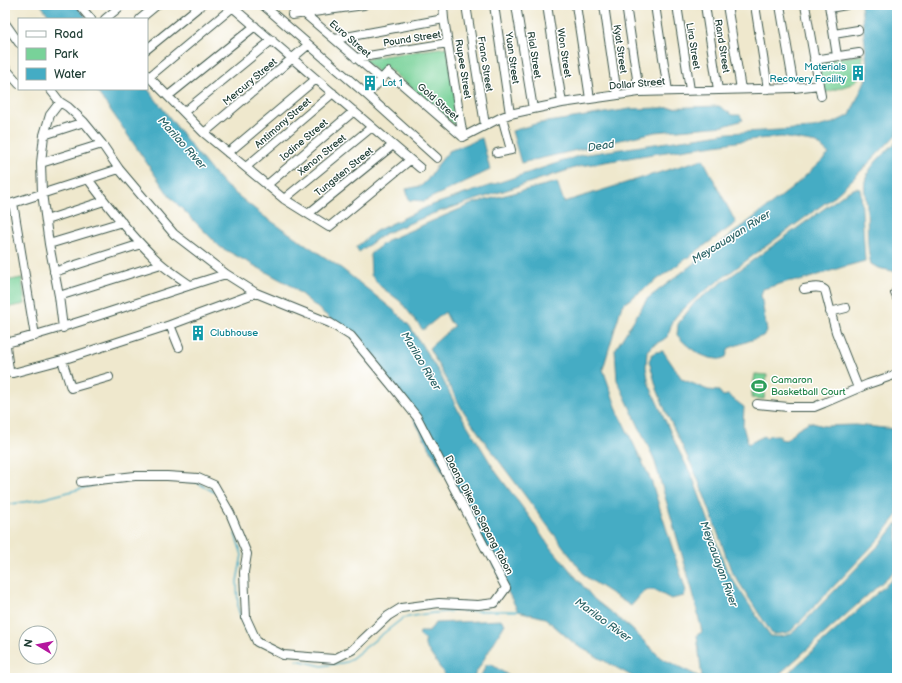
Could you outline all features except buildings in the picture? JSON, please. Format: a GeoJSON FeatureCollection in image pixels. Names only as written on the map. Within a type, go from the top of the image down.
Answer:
{"type":"FeatureCollection","features":[{"type":"Feature","properties":{"kind":"street"},"geometry":{"type":"LineString","coordinates":[[79,5],[91,18]]}},
{"type":"Feature","properties":{"kind":"street"},"geometry":{"type":"LineString","coordinates":[[106,18],[122,5]]}},
{"type":"Feature","properties":{"kind":"street"},"geometry":{"type":"LineString","coordinates":[[141,18],[157,5]]}},
{"type":"Feature","properties":{"kind":"street"},"geometry":{"type":"LineString","coordinates":[[148,48],[201,5]]}},
{"type":"Feature","properties":{"kind":"street"},"geometry":{"type":"LineString","coordinates":[[262,5],[367,95],[437,158]]}},
{"type":"Feature","properties":{"kind":"street"},"geometry":{"type":"LineString","coordinates":[[292,15],[364,5]]}},
{"type":"Feature","properties":{"kind":"street","name":"Rupee Street"},"geometry":{"type":"LineString","coordinates":[[443,5],[463,137]]}},
{"type":"Feature","properties":{"kind":"street","name":"Franc Street"},"geometry":{"type":"LineString","coordinates":[[466,5],[485,125]]}},
{"type":"Feature","properties":{"kind":"street","name":"Yuan Street"},"geometry":{"type":"LineString","coordinates":[[494,5],[511,150],[497,153]]}},
{"type":"Feature","properties":{"kind":"street","name":"Rial Street"},"geometry":{"type":"LineString","coordinates":[[516,5],[532,108]]}},
{"type":"Feature","properties":{"kind":"street","name":"Won Street"},"geometry":{"type":"LineString","coordinates":[[547,5],[562,103]]}},
{"type":"Feature","properties":{"kind":"street"},"geometry":{"type":"LineString","coordinates":[[576,5],[590,99]]}},
{"type":"Feature","properties":{"kind":"street","name":"Kyat Street"},"geometry":{"type":"LineString","coordinates":[[604,5],[617,95]]}},
{"type":"Feature","properties":{"kind":"street"},"geometry":{"type":"LineString","coordinates":[[626,5],[639,92]]}},
{"type":"Feature","properties":{"kind":"street"},"geometry":{"type":"LineString","coordinates":[[655,5],[668,91]]}},
{"type":"Feature","properties":{"kind":"street","name":"Lira Street"},"geometry":{"type":"LineString","coordinates":[[677,5],[690,90]]}},
{"type":"Feature","properties":{"kind":"street","name":"Rand Street"},"geometry":{"type":"LineString","coordinates":[[705,5],[718,90]]}},
{"type":"Feature","properties":{"kind":"street"},"geometry":{"type":"LineString","coordinates":[[727,5],[741,89]]}},
{"type":"Feature","properties":{"kind":"street"},"geometry":{"type":"LineString","coordinates":[[755,5],[768,89]]}},
{"type":"Feature","properties":{"kind":"street"},"geometry":{"type":"LineString","coordinates":[[780,5],[794,88]]}},
{"type":"Feature","properties":{"kind":"street"},"geometry":{"type":"LineString","coordinates":[[805,5],[821,96]]}},
{"type":"Feature","properties":{"kind":"street"},"geometry":{"type":"LineString","coordinates":[[837,56],[830,6],[846,5]]}},
{"type":"Feature","properties":{"kind":"street"},"geometry":{"type":"LineString","coordinates":[[410,160],[329,227],[284,199],[204,133],[148,76],[231,6],[420,168]]}},
{"type":"Feature","properties":{"kind":"street","name":"Euro Street"},"geometry":{"type":"LineString","coordinates":[[305,14],[381,79]]}},
{"type":"Feature","properties":{"kind":"street"},"geometry":{"type":"LineString","coordinates":[[335,39],[444,19]]}},
{"type":"Feature","properties":{"kind":"street"},"geometry":{"type":"LineString","coordinates":[[5,23],[18,42]]}},
{"type":"Feature","properties":{"kind":"street"},"geometry":{"type":"LineString","coordinates":[[168,96],[254,26]]}},
{"type":"Feature","properties":{"kind":"street"},"geometry":{"type":"LineString","coordinates":[[834,34],[858,30]]}},
{"type":"Feature","properties":{"kind":"street"},"geometry":{"type":"LineString","coordinates":[[184,112],[272,40]]}},
{"type":"Feature","properties":{"kind":"street","name":"Pound Street"},"geometry":{"type":"LineString","coordinates":[[356,58],[448,43]]}},
{"type":"Feature","properties":{"kind":"street","name":"Mercury Street"},"geometry":{"type":"LineString","coordinates":[[204,133],[308,45]]}},
{"type":"Feature","properties":{"kind":"street"},"geometry":{"type":"LineString","coordinates":[[814,60],[859,53]]}},
{"type":"Feature","properties":{"kind":"street"},"geometry":{"type":"LineString","coordinates":[[5,68],[18,83]]}},
{"type":"Feature","properties":{"kind":"street","name":"Gold Street"},"geometry":{"type":"LineString","coordinates":[[381,79],[388,72],[463,137]]}},
{"type":"Feature","properties":{"kind":"street"},"geometry":{"type":"LineString","coordinates":[[228,152],[316,79]]}},
{"type":"Feature","properties":{"kind":"street"},"geometry":{"type":"LineString","coordinates":[[367,95],[381,79]]}},
{"type":"Feature","properties":{"kind":"street","name":"Dollar Street"},"geometry":{"type":"LineString","coordinates":[[463,137],[506,115],[532,108],[562,103],[639,92],[794,88],[819,85]]}},
{"type":"Feature","properties":{"kind":"street"},"geometry":{"type":"LineString","coordinates":[[51,90],[60,102],[68,107],[84,122],[102,144],[119,169],[174,234],[226,274],[256,293]]}},
{"type":"Feature","properties":{"kind":"street","name":"Antimony Street"},"geometry":{"type":"LineString","coordinates":[[246,167],[333,93]]}},
{"type":"Feature","properties":{"kind":"street"},"geometry":{"type":"LineString","coordinates":[[60,102],[50,115],[44,135],[41,162],[42,194],[63,328]]}},
{"type":"Feature","properties":{"kind":"street","name":"Iodine Street"},"geometry":{"type":"LineString","coordinates":[[267,185],[354,111]]}},
{"type":"Feature","properties":{"kind":"street"},"geometry":{"type":"LineString","coordinates":[[44,135],[84,122]]}},
{"type":"Feature","properties":{"kind":"street","name":"Xenon Street"},"geometry":{"type":"LineString","coordinates":[[284,199],[372,127]]}},
{"type":"Feature","properties":{"kind":"street"},"geometry":{"type":"LineString","coordinates":[[41,162],[102,144]]}},
{"type":"Feature","properties":{"kind":"street","name":"Tungsten Street"},"geometry":{"type":"LineString","coordinates":[[308,214],[393,145]]}},
{"type":"Feature","properties":{"kind":"street"},"geometry":{"type":"LineString","coordinates":[[35,336],[9,204],[119,169]]}},
{"type":"Feature","properties":{"kind":"street"},"geometry":{"type":"LineString","coordinates":[[88,179],[122,222],[161,264],[190,285]]}},
{"type":"Feature","properties":{"kind":"street"},"geometry":{"type":"LineString","coordinates":[[46,220],[104,201]]}},
{"type":"Feature","properties":{"kind":"street"},"geometry":{"type":"LineString","coordinates":[[49,244],[122,222]]}},
{"type":"Feature","properties":{"kind":"street"},"geometry":{"type":"LineString","coordinates":[[54,272],[142,244]]}},
{"type":"Feature","properties":{"kind":"street"},"geometry":{"type":"LineString","coordinates":[[59,296],[161,264]]}},
{"type":"Feature","properties":{"kind":"street"},"geometry":{"type":"LineString","coordinates":[[226,274],[63,328],[35,336],[6,341],[9,370],[13,373],[62,360],[170,326],[256,293]]}},
{"type":"Feature","properties":{"kind":"street"},"geometry":{"type":"LineString","coordinates":[[804,290],[818,287],[825,290],[836,332],[858,388]]}},
{"type":"Feature","properties":{"kind":"street","name":"Daang Dike sa Sapang Tabon"},"geometry":{"type":"LineString","coordinates":[[82,482],[135,476],[167,476],[198,478],[214,485],[230,512],[247,554],[244,572],[246,618],[257,642],[283,655],[334,659],[352,650],[388,616],[402,608],[439,602],[478,605],[494,603],[506,588],[417,417],[351,336],[330,324],[256,293]]}},
{"type":"Feature","properties":{"kind":"street"},"geometry":{"type":"LineString","coordinates":[[830,312],[846,308]]}},
{"type":"Feature","properties":{"kind":"street"},"geometry":{"type":"LineString","coordinates":[[170,326],[179,347]]}},
{"type":"Feature","properties":{"kind":"street"},"geometry":{"type":"LineString","coordinates":[[62,360],[71,388],[109,377]]}},
{"type":"Feature","properties":{"kind":"street"},"geometry":{"type":"LineString","coordinates":[[757,404],[788,407],[814,407],[824,404],[858,388],[897,374]]}},
{"type":"Feature","properties":{"kind":"green space"},"geometry":{"type":"Polygon","coordinates":[[[447,47],[459,121],[457,125],[453,124],[388,68],[381,75],[363,59],[447,47]]]}},
{"type":"Feature","properties":{"kind":"green space"},"geometry":{"type":"Polygon","coordinates":[[[862,55],[864,73],[852,84],[824,93],[817,61],[862,55]]]}},
{"type":"Feature","properties":{"kind":"green space"},"geometry":{"type":"Polygon","coordinates":[[[22,278],[25,304],[5,308],[5,281],[22,278]]]}},
{"type":"Feature","properties":{"kind":"green space","name":"Camaron Basketball Court"},"geometry":{"type":"Polygon","coordinates":[[[755,374],[767,375],[764,399],[751,398],[755,374]]]}},
{"type":"Feature","properties":{"kind":"water"},"geometry":{"type":"Polygon","coordinates":[[[41,5],[76,5],[87,18],[50,18],[41,5]]]}},
{"type":"Feature","properties":{"kind":"water","name":"Meycauayan River"},"geometry":{"type":"Polygon","coordinates":[[[861,5],[897,5],[896,135],[836,195],[698,296],[677,315],[672,322],[668,336],[653,345],[647,351],[646,367],[649,384],[679,451],[693,478],[727,571],[770,636],[784,636],[797,629],[883,541],[897,523],[897,569],[775,678],[702,678],[697,635],[702,632],[692,589],[654,459],[617,380],[615,350],[647,299],[791,189],[829,154],[817,143],[782,137],[757,139],[652,154],[581,166],[432,214],[384,234],[359,252],[356,247],[376,231],[429,206],[581,155],[728,133],[813,128],[833,123],[850,115],[868,74],[861,5]]]}},
{"type":"Feature","properties":{"kind":"water","name":"Marilao River"},"geometry":{"type":"Polygon","coordinates":[[[148,89],[196,152],[227,187],[265,217],[341,268],[396,312],[409,325],[440,374],[458,410],[496,472],[529,516],[544,539],[594,599],[632,629],[661,658],[702,678],[635,678],[576,645],[545,618],[518,611],[402,398],[351,336],[290,285],[220,247],[170,197],[96,90],[148,89]]]}},
{"type":"Feature","properties":{"kind":"water"},"geometry":{"type":"Polygon","coordinates":[[[719,106],[733,115],[740,115],[743,120],[724,126],[655,132],[521,163],[512,131],[535,124],[630,109],[719,106]]]}},
{"type":"Feature","properties":{"kind":"water"},"geometry":{"type":"Polygon","coordinates":[[[482,138],[490,170],[424,201],[409,200],[406,189],[421,186],[449,151],[482,138]]]}},
{"type":"Feature","properties":{"kind":"water"},"geometry":{"type":"Polygon","coordinates":[[[897,141],[897,272],[878,268],[871,264],[869,257],[867,205],[864,186],[871,167],[897,141]]]}},
{"type":"Feature","properties":{"kind":"water"},"geometry":{"type":"Polygon","coordinates":[[[703,159],[736,223],[622,305],[603,369],[618,412],[651,480],[686,591],[684,596],[671,599],[654,590],[645,590],[631,606],[586,577],[487,445],[462,409],[429,348],[454,326],[450,322],[445,312],[423,330],[400,301],[381,287],[371,275],[370,254],[388,240],[474,203],[557,182],[564,202],[703,159]]]}},
{"type":"Feature","properties":{"kind":"water"},"geometry":{"type":"Polygon","coordinates":[[[856,188],[860,189],[861,194],[865,261],[800,281],[790,281],[763,289],[761,295],[767,331],[763,336],[729,348],[726,357],[718,359],[705,357],[690,348],[677,335],[678,324],[695,302],[847,192],[856,188]]]}},
{"type":"Feature","properties":{"kind":"water"},"geometry":{"type":"Polygon","coordinates":[[[663,351],[682,379],[708,390],[719,391],[723,396],[728,395],[744,407],[743,426],[748,444],[764,436],[766,438],[770,435],[780,436],[780,439],[786,440],[797,429],[809,422],[824,426],[855,425],[895,429],[897,432],[897,516],[879,539],[791,631],[772,634],[731,570],[697,477],[666,412],[657,389],[649,361],[652,354],[663,351]]]}},
{"type":"Feature","properties":{"kind":"water"},"geometry":{"type":"Polygon","coordinates":[[[897,575],[897,678],[782,678],[785,676],[897,575]]]}},
{"type":"Feature","properties":{"kind":"water"},"geometry":{"type":"Polygon","coordinates":[[[502,620],[505,624],[474,676],[471,678],[447,678],[425,646],[425,640],[419,635],[420,632],[429,632],[435,623],[502,620]]]}},
{"type":"Feature","properties":{"kind":"water"},"geometry":{"type":"Polygon","coordinates":[[[491,664],[512,678],[480,678],[486,665],[491,664]]]}},
{"type":"Feature","properties":{"kind":"waterway"},"geometry":{"type":"LineString","coordinates":[[112,482],[146,480]]}},
{"type":"Feature","properties":{"kind":"waterway"},"geometry":{"type":"LineString","coordinates":[[180,481],[196,482],[214,492]]}},
{"type":"Feature","properties":{"kind":"waterway"},"geometry":{"type":"LineString","coordinates":[[5,505],[42,499],[99,484]]}},
{"type":"Feature","properties":{"kind":"waterway"},"geometry":{"type":"LineString","coordinates":[[235,534],[242,555],[237,581],[238,609],[246,632],[250,636]]}},
{"type":"Feature","properties":{"kind":"waterway"},"geometry":{"type":"LineString","coordinates":[[297,660],[322,666],[347,662],[403,618],[455,611],[519,611]]}},
{"type":"Feature","properties":{"kind":"place","name":"Materials Recovery Facility"},"geometry":{"type":"Point","coordinates":[858,73]}},
{"type":"Feature","properties":{"kind":"place","name":"Lot 1"},"geometry":{"type":"Point","coordinates":[370,83]}},
{"type":"Feature","properties":{"kind":"place","name":"Clubhouse"},"geometry":{"type":"Point","coordinates":[198,333]}},
{"type":"Feature","properties":{"kind":"place","name":"Camaron Basketball Court"},"geometry":{"type":"Point","coordinates":[759,386]}},
{"type":"Feature","properties":{"kind":"water label","name":"Dead"},"geometry":{"type":"Point","coordinates":[601,146]}}]}
